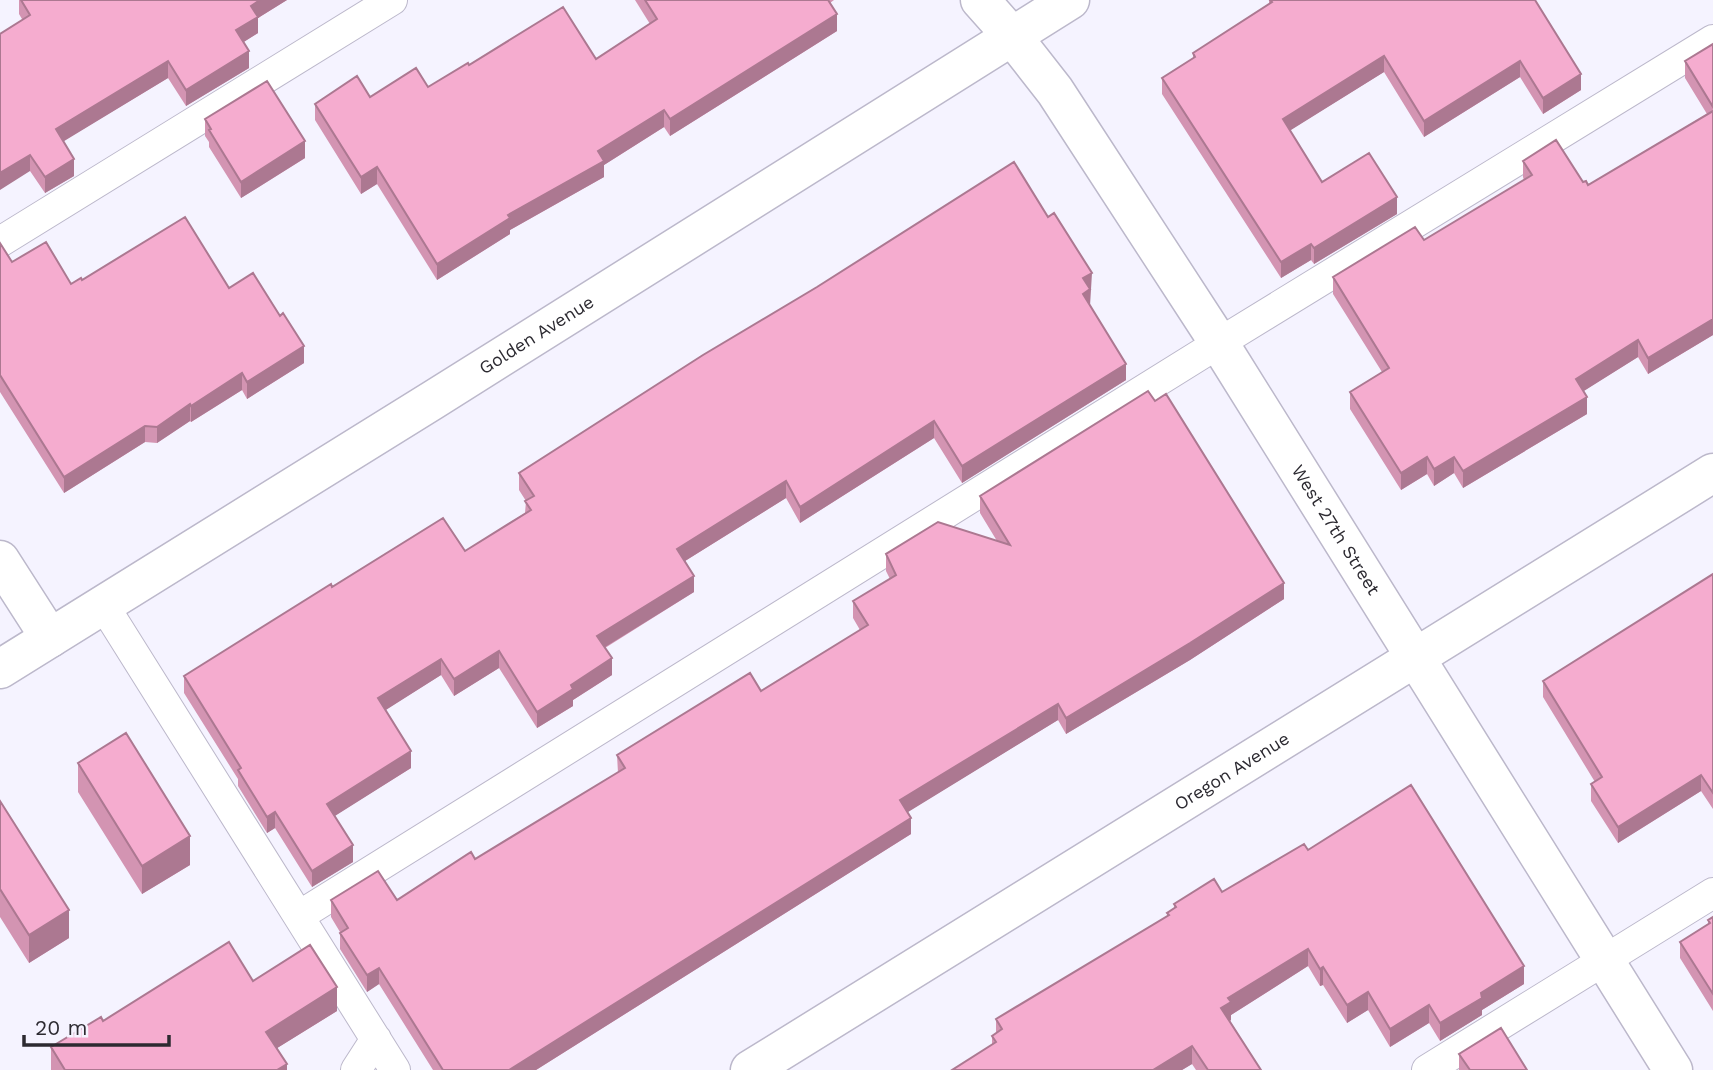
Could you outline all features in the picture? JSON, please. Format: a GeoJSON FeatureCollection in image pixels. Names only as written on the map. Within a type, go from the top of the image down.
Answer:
{"type":"FeatureCollection","features":[{"type":"Feature","properties":{"kind":"street","name":"West 27th Street"},"geometry":{"type":"LineString","coordinates":[[980,0],[1055,92],[1219,343],[1674,1070]]}},
{"type":"Feature","properties":{"kind":"street","name":"Golden Avenue"},"geometry":{"type":"LineString","coordinates":[[0,669],[1070,0]]}},
{"type":"Feature","properties":{"kind":"street","name":"Oregon Avenue"},"geometry":{"type":"LineString","coordinates":[[750,1070],[1713,473]]}},
{"type":"Feature","properties":{"kind":"street"},"geometry":{"type":"LineString","coordinates":[[0,560],[50,638]]}},
{"type":"Feature","properties":{"kind":"lane"},"geometry":{"type":"LineString","coordinates":[[0,242],[392,0]]}},
{"type":"Feature","properties":{"kind":"lane"},"geometry":{"type":"LineString","coordinates":[[299,916],[1219,343],[1713,40]]}},
{"type":"Feature","properties":{"kind":"lane"},"geometry":{"type":"LineString","coordinates":[[104,606],[395,1070]]}},
{"type":"Feature","properties":{"kind":"lane"},"geometry":{"type":"LineString","coordinates":[[1427,1070],[1713,893]]}},
{"type":"Feature","properties":{"kind":"lane"},"geometry":{"type":"LineString","coordinates":[[356,1070],[376,1039]]}},
{"type":"Feature","properties":{"kind":"building"},"geometry":{"type":"Polygon","coordinates":[[[21,0],[260,0],[251,6],[258,17],[236,30],[249,51],[186,90],[168,61],[56,129],[74,159],[45,177],[30,155],[0,173],[0,34],[30,15],[21,0]]]}},
{"type":"Feature","properties":{"kind":"building"},"geometry":{"type":"Polygon","coordinates":[[[645,0],[828,0],[837,14],[670,119],[664,110],[598,151],[604,161],[508,215],[510,218],[437,264],[377,167],[361,177],[315,104],[357,76],[370,97],[416,68],[428,87],[563,7],[596,59],[657,19],[645,0]]]}},
{"type":"Feature","properties":{"kind":"building"},"geometry":{"type":"Polygon","coordinates":[[[1270,0],[1535,0],[1581,74],[1543,98],[1520,61],[1424,121],[1384,56],[1283,119],[1322,182],[1369,153],[1397,197],[1314,248],[1311,244],[1281,262],[1162,78],[1195,57],[1193,53],[1272,2],[1270,0]]]}},
{"type":"Feature","properties":{"kind":"building"},"geometry":{"type":"Polygon","coordinates":[[[1713,44],[1713,107],[1685,61],[1713,44]]]}},
{"type":"Feature","properties":{"kind":"building"},"geometry":{"type":"Polygon","coordinates":[[[267,81],[305,141],[241,182],[205,119],[267,81]]]}},
{"type":"Feature","properties":{"kind":"building"},"geometry":{"type":"Polygon","coordinates":[[[1713,111],[1713,319],[1648,358],[1638,340],[1576,379],[1587,397],[1463,471],[1454,457],[1434,469],[1427,457],[1401,473],[1350,392],[1389,368],[1333,277],[1415,227],[1424,240],[1532,175],[1523,161],[1556,140],[1583,182],[1586,181],[1588,185],[1713,111]]]}},
{"type":"Feature","properties":{"kind":"building"},"geometry":{"type":"Polygon","coordinates":[[[1014,162],[1048,217],[1054,213],[1092,273],[1083,278],[1090,289],[1083,294],[1126,364],[962,466],[934,421],[800,507],[786,481],[677,549],[694,576],[597,636],[612,658],[571,685],[573,689],[537,712],[499,651],[454,679],[441,659],[378,698],[411,751],[327,804],[353,845],[312,871],[275,812],[267,817],[238,770],[241,768],[184,676],[443,518],[465,551],[531,510],[525,501],[534,496],[519,473],[1014,162]]]}},
{"type":"Feature","properties":{"kind":"building"},"geometry":{"type":"Polygon","coordinates":[[[185,217],[229,288],[253,273],[280,316],[283,313],[304,346],[247,382],[242,373],[157,427],[145,426],[64,477],[0,375],[0,243],[12,262],[46,242],[71,284],[81,278],[82,280],[185,217]]]}},
{"type":"Feature","properties":{"kind":"building"},"geometry":{"type":"Polygon","coordinates":[[[1148,391],[1155,401],[1166,394],[1284,583],[1066,718],[1058,704],[900,800],[911,818],[509,1070],[443,1070],[379,968],[367,975],[340,933],[348,928],[331,900],[378,871],[397,900],[471,852],[475,859],[625,768],[617,755],[750,673],[761,691],[868,625],[853,601],[896,575],[886,554],[938,522],[1010,545],[980,496],[1148,391]]]}},
{"type":"Feature","properties":{"kind":"building"},"geometry":{"type":"Polygon","coordinates":[[[1713,574],[1713,793],[1701,775],[1618,827],[1591,784],[1602,777],[1543,681],[1713,574]]]}},
{"type":"Feature","properties":{"kind":"building"},"geometry":{"type":"Polygon","coordinates":[[[126,733],[190,836],[142,866],[78,763],[126,733]]]}},
{"type":"Feature","properties":{"kind":"building"},"geometry":{"type":"Polygon","coordinates":[[[1411,785],[1524,966],[1481,993],[1482,998],[1440,1023],[1429,1005],[1390,1029],[1368,992],[1347,1005],[1308,949],[1228,998],[1231,1002],[1221,1008],[1261,1070],[1208,1070],[1192,1046],[1153,1070],[952,1070],[996,1042],[992,1036],[1002,1029],[996,1019],[1169,915],[1167,913],[1176,907],[1174,904],[1214,879],[1222,892],[1304,844],[1308,850],[1411,785]]]}},
{"type":"Feature","properties":{"kind":"building"},"geometry":{"type":"Polygon","coordinates":[[[0,801],[69,910],[29,935],[0,889],[0,801]]]}},
{"type":"Feature","properties":{"kind":"building"},"geometry":{"type":"Polygon","coordinates":[[[1713,917],[1713,994],[1680,942],[1710,923],[1708,920],[1713,917]]]}},
{"type":"Feature","properties":{"kind":"building"},"geometry":{"type":"Polygon","coordinates":[[[229,942],[253,981],[310,945],[337,987],[266,1032],[287,1064],[277,1070],[65,1070],[51,1047],[101,1017],[103,1021],[229,942]]]}},
{"type":"Feature","properties":{"kind":"building"},"geometry":{"type":"Polygon","coordinates":[[[1501,1028],[1527,1070],[1470,1070],[1459,1054],[1501,1028]]]}}]}
